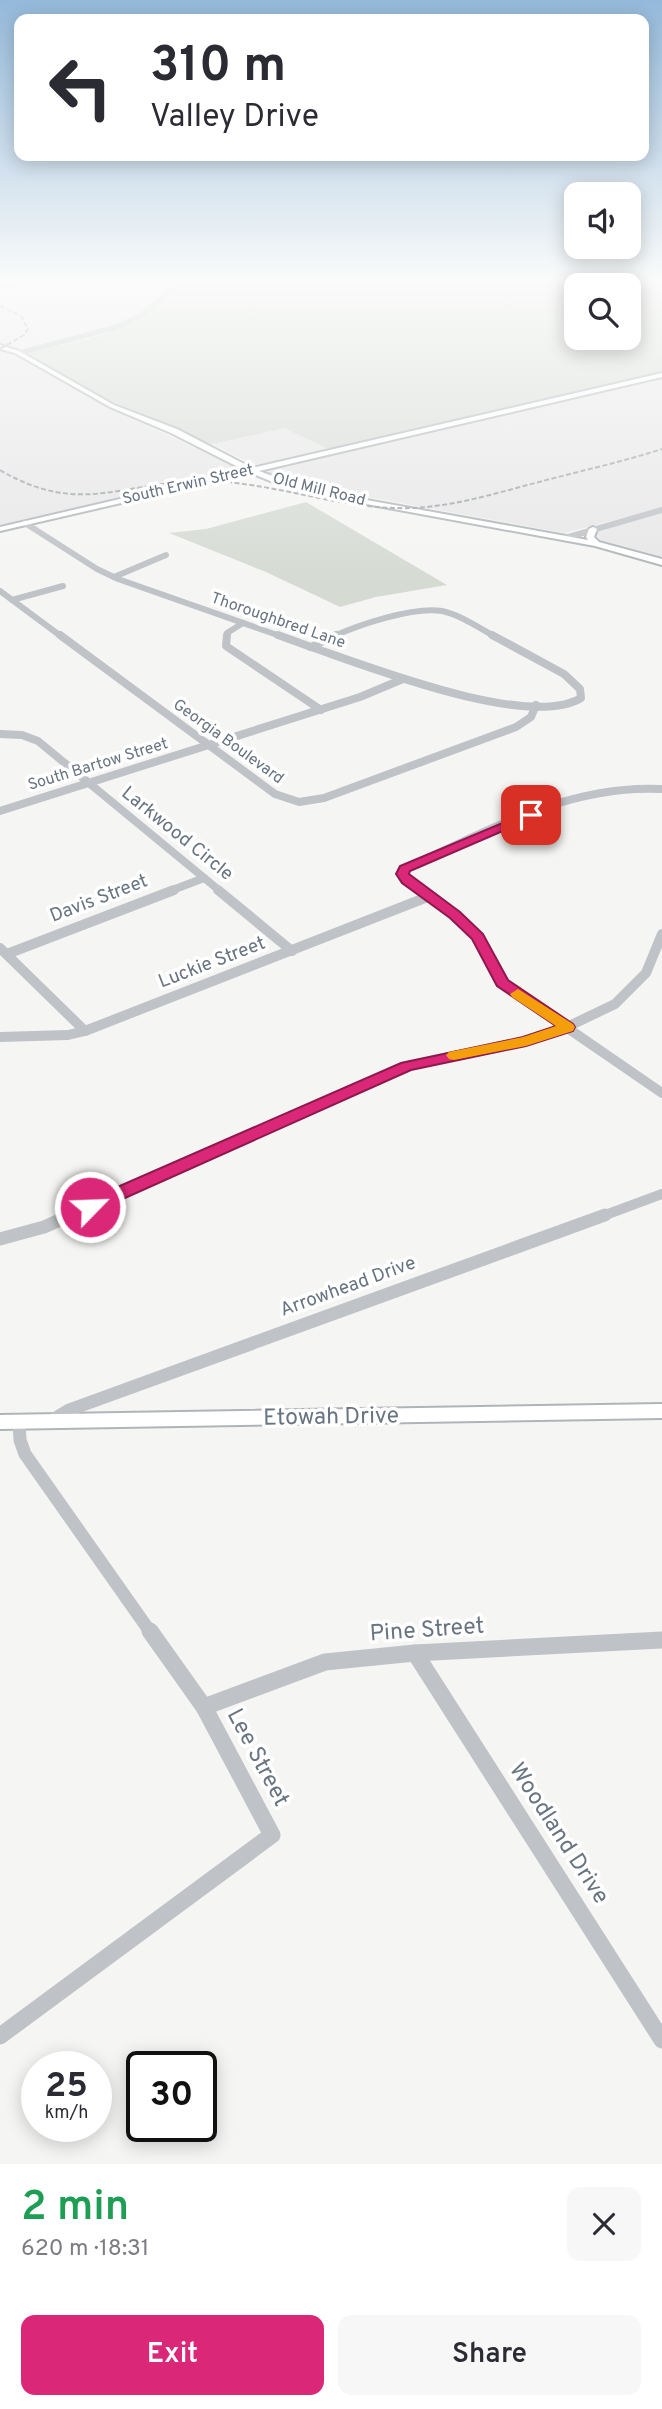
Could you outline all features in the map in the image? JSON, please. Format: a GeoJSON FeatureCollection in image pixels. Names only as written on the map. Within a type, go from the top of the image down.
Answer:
{"type":"FeatureCollection","features":[{"type":"Feature","properties":{"kind":"street","name":"Old Mill Road"},"geometry":{"type":"LineString","coordinates":[[70,382],[113,406],[183,435],[250,470],[283,483],[326,494],[596,544],[662,562]]}},
{"type":"Feature","properties":{"kind":"street","name":"South Erwin Street"},"geometry":{"type":"LineString","coordinates":[[0,529],[632,382]]}},
{"type":"Feature","properties":{"kind":"street"},"geometry":{"type":"LineString","coordinates":[[565,538],[662,510]]}},
{"type":"Feature","properties":{"kind":"street","name":"Thoroughbred Lane"},"geometry":{"type":"LineString","coordinates":[[25,523],[114,577],[310,647],[403,680],[462,697],[536,705],[575,705],[581,698],[580,689],[560,672],[446,612],[430,610],[408,613],[338,634],[310,647]]}},
{"type":"Feature","properties":{"kind":"street"},"geometry":{"type":"LineString","coordinates":[[593,529],[590,537],[596,544]]}},
{"type":"Feature","properties":{"kind":"street"},"geometry":{"type":"LineString","coordinates":[[114,577],[166,555]]}},
{"type":"Feature","properties":{"kind":"street"},"geometry":{"type":"LineString","coordinates":[[12,600],[63,586]]}},
{"type":"Feature","properties":{"kind":"street","name":"Georgia Boulevard"},"geometry":{"type":"LineString","coordinates":[[0,591],[278,796],[291,801],[310,802],[516,727],[531,717],[536,705]]}},
{"type":"Feature","properties":{"kind":"street"},"geometry":{"type":"LineString","coordinates":[[243,623],[226,633],[226,646],[321,710]]}},
{"type":"Feature","properties":{"kind":"street","name":"South Bartow Street"},"geometry":{"type":"LineString","coordinates":[[0,811],[321,710],[403,680]]}},
{"type":"Feature","properties":{"kind":"street","name":"Larkwood Circle"},"geometry":{"type":"LineString","coordinates":[[0,734],[22,735],[38,741],[292,951]]}},
{"type":"Feature","properties":{"kind":"street"},"geometry":{"type":"LineString","coordinates":[[662,789],[623,788],[570,799],[405,869],[403,874],[407,881],[455,915],[478,937],[502,983],[662,1093]]}},
{"type":"Feature","properties":{"kind":"street","name":"Davis Street"},"geometry":{"type":"LineString","coordinates":[[3,951],[204,878]]}},
{"type":"Feature","properties":{"kind":"street","name":"Luckie Street"},"geometry":{"type":"LineString","coordinates":[[0,1037],[68,1035],[85,1031],[430,896]]}},
{"type":"Feature","properties":{"kind":"street"},"geometry":{"type":"LineString","coordinates":[[0,1239],[44,1227],[406,1066],[526,1041],[567,1027],[615,1004],[646,973],[662,934]]}},
{"type":"Feature","properties":{"kind":"street"},"geometry":{"type":"LineString","coordinates":[[3,951],[85,1031]]}},
{"type":"Feature","properties":{"kind":"street","name":"Arrowhead Drive"},"geometry":{"type":"LineString","coordinates":[[49,1422],[69,1410],[662,1194]]}},
{"type":"Feature","properties":{"kind":"street","name":"Etowah Drive"},"geometry":{"type":"LineString","coordinates":[[0,1423],[662,1411]]}},
{"type":"Feature","properties":{"kind":"street","name":"Lee Street"},"geometry":{"type":"LineString","coordinates":[[0,2036],[272,1835],[204,1707],[25,1454],[20,1440],[19,1422]]}},
{"type":"Feature","properties":{"kind":"street","name":"Pine Street"},"geometry":{"type":"LineString","coordinates":[[204,1707],[325,1662],[415,1653],[662,1640]]}},
{"type":"Feature","properties":{"kind":"street","name":"Woodland Drive"},"geometry":{"type":"LineString","coordinates":[[415,1653],[662,2040]]}},
{"type":"Feature","properties":{"kind":"shaded area"},"geometry":{"type":"Polygon","coordinates":[[[0,382],[64,382],[239,469],[0,525],[0,382]]]}},
{"type":"Feature","properties":{"kind":"shaded area"},"geometry":{"type":"Polygon","coordinates":[[[75,382],[623,382],[331,450],[284,428],[212,444],[130,411],[75,382]]]}},
{"type":"Feature","properties":{"kind":"shaded area"},"geometry":{"type":"Polygon","coordinates":[[[637,382],[662,382],[662,508],[564,533],[302,485],[264,471],[637,382]]]}},
{"type":"Feature","properties":{"kind":"shaded area"},"geometry":{"type":"Polygon","coordinates":[[[284,427],[331,450],[254,465],[212,444],[284,427]]]}},
{"type":"Feature","properties":{"kind":"shaded area"},"geometry":{"type":"Polygon","coordinates":[[[306,502],[447,585],[376,597],[340,607],[266,572],[169,533],[206,529],[306,502]]]}},
{"type":"Feature","properties":{"kind":"shaded area"},"geometry":{"type":"Polygon","coordinates":[[[662,510],[662,557],[601,540],[595,533],[662,510]]]}},
{"type":"Feature","properties":{"kind":"railway"},"geometry":{"type":"LineString","coordinates":[[0,470],[29,484],[55,492],[103,493],[177,482],[230,482],[347,503],[413,508],[486,496],[662,449]]}},
{"type":"Feature","properties":{"kind":"slow traffic"},"geometry":{"type":"LineString","coordinates":[[454,1055],[526,1041],[567,1027],[518,994]]}},
{"type":"Feature","properties":{"kind":"route"},"geometry":{"type":"LineString","coordinates":[[90,1207],[406,1066],[526,1041],[567,1027],[502,983],[478,937],[455,915],[407,881],[403,874],[405,869],[531,815]]}}]}
